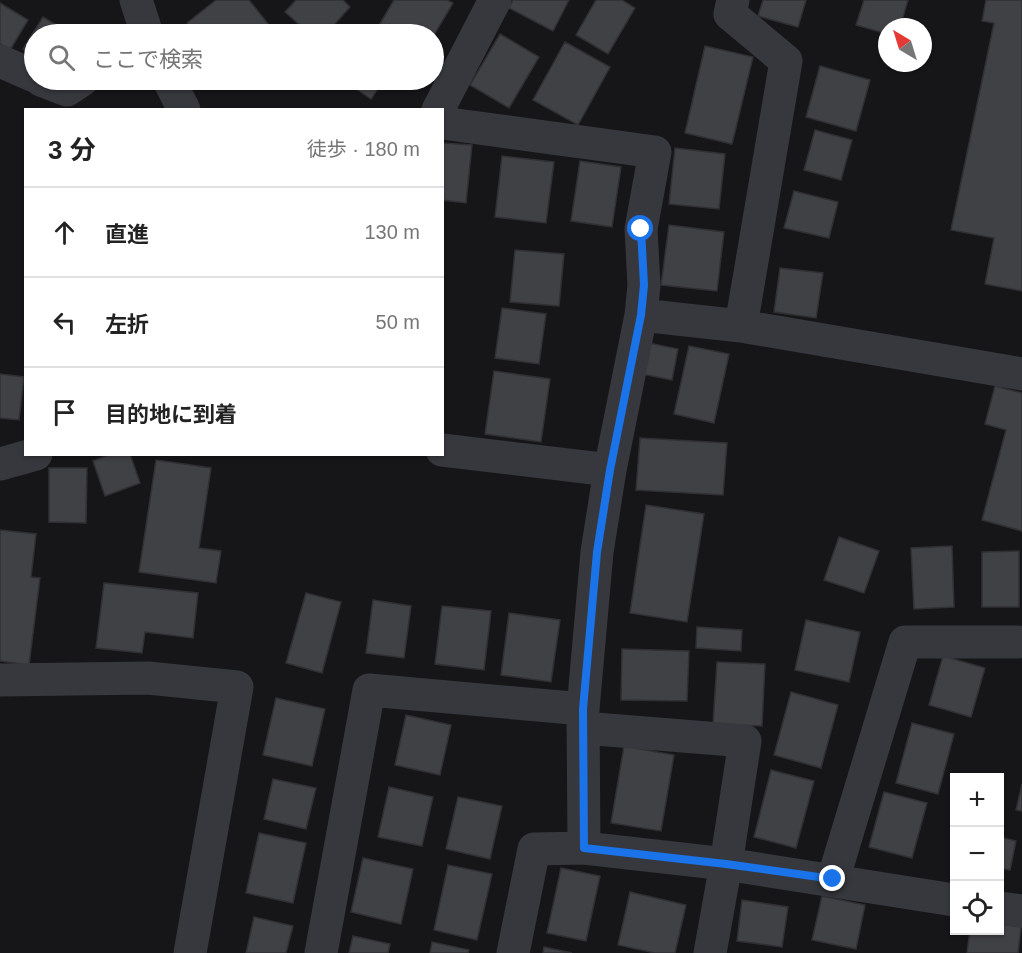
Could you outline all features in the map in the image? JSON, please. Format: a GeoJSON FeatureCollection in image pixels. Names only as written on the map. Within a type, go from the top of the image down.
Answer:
{"type":"FeatureCollection","features":[{"type":"Feature","properties":{"kind":"street"},"geometry":{"type":"LineString","coordinates":[[136,0],[143,24]]}},
{"type":"Feature","properties":{"kind":"street"},"geometry":{"type":"LineString","coordinates":[[439,108],[495,0]]}},
{"type":"Feature","properties":{"kind":"street"},"geometry":{"type":"LineString","coordinates":[[733,0],[730,14],[786,61],[741,326]]}},
{"type":"Feature","properties":{"kind":"street"},"geometry":{"type":"LineString","coordinates":[[0,61],[24,72]]}},
{"type":"Feature","properties":{"kind":"street"},"geometry":{"type":"LineString","coordinates":[[174,90],[183,108]]}},
{"type":"Feature","properties":{"kind":"street"},"geometry":{"type":"LineString","coordinates":[[444,123],[655,152],[641,229],[644,285],[641,315],[610,470],[597,552],[583,718],[584,848]]}},
{"type":"Feature","properties":{"kind":"street"},"geometry":{"type":"LineString","coordinates":[[641,315],[741,326],[1022,375]]}},
{"type":"Feature","properties":{"kind":"street"},"geometry":{"type":"LineString","coordinates":[[444,450],[610,470]]}},
{"type":"Feature","properties":{"kind":"street"},"geometry":{"type":"LineString","coordinates":[[0,464],[29,456]]}},
{"type":"Feature","properties":{"kind":"street"},"geometry":{"type":"LineString","coordinates":[[833,879],[905,642],[1018,642]]}},
{"type":"Feature","properties":{"kind":"street"},"geometry":{"type":"LineString","coordinates":[[0,680],[148,678],[237,687],[189,953]]}},
{"type":"Feature","properties":{"kind":"street"},"geometry":{"type":"LineString","coordinates":[[321,953],[369,690],[744,741],[710,953]]}},
{"type":"Feature","properties":{"kind":"street"},"geometry":{"type":"LineString","coordinates":[[513,953],[534,849],[584,848],[726,864],[833,879],[950,899]]}},
{"type":"Feature","properties":{"kind":"street"},"geometry":{"type":"LineString","coordinates":[[1004,909],[1022,911]]}},
{"type":"Feature","properties":{"kind":"building"},"geometry":{"type":"Polygon","coordinates":[[[216,0],[249,0],[268,24],[188,24],[216,0]]]}},
{"type":"Feature","properties":{"kind":"building"},"geometry":{"type":"Polygon","coordinates":[[[296,0],[343,0],[350,7],[335,24],[299,24],[285,12],[296,0]]]}},
{"type":"Feature","properties":{"kind":"building"},"geometry":{"type":"Polygon","coordinates":[[[394,0],[447,0],[453,3],[441,24],[380,24],[394,0]]]}},
{"type":"Feature","properties":{"kind":"building"},"geometry":{"type":"Polygon","coordinates":[[[513,0],[569,0],[553,31],[509,8],[513,0]]]}},
{"type":"Feature","properties":{"kind":"building"},"geometry":{"type":"Polygon","coordinates":[[[596,0],[622,0],[635,8],[608,54],[576,35],[596,0]]]}},
{"type":"Feature","properties":{"kind":"building"},"geometry":{"type":"Polygon","coordinates":[[[763,0],[806,0],[798,27],[758,16],[763,0]]]}},
{"type":"Feature","properties":{"kind":"building"},"geometry":{"type":"Polygon","coordinates":[[[864,0],[908,0],[903,18],[878,18],[878,31],[856,25],[864,0]]]}},
{"type":"Feature","properties":{"kind":"building"},"geometry":{"type":"Polygon","coordinates":[[[986,0],[1022,0],[1022,291],[985,284],[994,238],[951,230],[994,23],[982,21],[986,0]]]}},
{"type":"Feature","properties":{"kind":"building"},"geometry":{"type":"Polygon","coordinates":[[[0,3],[28,20],[10,50],[0,44],[0,3]]]}},
{"type":"Feature","properties":{"kind":"building"},"geometry":{"type":"Polygon","coordinates":[[[43,17],[55,24],[39,24],[43,17]]]}},
{"type":"Feature","properties":{"kind":"building"},"geometry":{"type":"Polygon","coordinates":[[[500,34],[539,57],[509,108],[470,85],[500,34]]]}},
{"type":"Feature","properties":{"kind":"building"},"geometry":{"type":"Polygon","coordinates":[[[565,42],[610,67],[578,125],[533,100],[565,42]]]}},
{"type":"Feature","properties":{"kind":"building"},"geometry":{"type":"Polygon","coordinates":[[[705,46],[753,57],[732,144],[685,133],[705,46]]]}},
{"type":"Feature","properties":{"kind":"building"},"geometry":{"type":"Polygon","coordinates":[[[820,66],[870,80],[856,131],[806,117],[820,66]]]}},
{"type":"Feature","properties":{"kind":"building"},"geometry":{"type":"Polygon","coordinates":[[[358,90],[377,90],[371,99],[358,90]]]}},
{"type":"Feature","properties":{"kind":"building"},"geometry":{"type":"Polygon","coordinates":[[[815,130],[852,140],[841,180],[804,170],[815,130]]]}},
{"type":"Feature","properties":{"kind":"building"},"geometry":{"type":"Polygon","coordinates":[[[444,143],[472,145],[466,203],[444,200],[444,143]]]}},
{"type":"Feature","properties":{"kind":"building"},"geometry":{"type":"Polygon","coordinates":[[[675,148],[725,154],[719,209],[669,204],[675,148]]]}},
{"type":"Feature","properties":{"kind":"building"},"geometry":{"type":"Polygon","coordinates":[[[502,156],[554,162],[546,223],[495,217],[502,156]]]}},
{"type":"Feature","properties":{"kind":"building"},"geometry":{"type":"Polygon","coordinates":[[[580,161],[621,167],[612,227],[571,221],[580,161]]]}},
{"type":"Feature","properties":{"kind":"building"},"geometry":{"type":"Polygon","coordinates":[[[794,191],[838,202],[829,238],[784,228],[794,191]]]}},
{"type":"Feature","properties":{"kind":"building"},"geometry":{"type":"Polygon","coordinates":[[[669,225],[724,232],[717,291],[661,285],[669,225]]]}},
{"type":"Feature","properties":{"kind":"building"},"geometry":{"type":"Polygon","coordinates":[[[515,250],[564,254],[559,306],[510,302],[515,250]]]}},
{"type":"Feature","properties":{"kind":"building"},"geometry":{"type":"Polygon","coordinates":[[[780,268],[823,273],[816,318],[774,312],[780,268]]]}},
{"type":"Feature","properties":{"kind":"building"},"geometry":{"type":"Polygon","coordinates":[[[502,308],[546,314],[539,364],[495,358],[502,308]]]}},
{"type":"Feature","properties":{"kind":"building"},"geometry":{"type":"Polygon","coordinates":[[[649,343],[678,349],[672,380],[642,374],[649,343]]]}},
{"type":"Feature","properties":{"kind":"building"},"geometry":{"type":"Polygon","coordinates":[[[689,346],[729,354],[714,423],[674,414],[689,346]]]}},
{"type":"Feature","properties":{"kind":"building"},"geometry":{"type":"Polygon","coordinates":[[[494,371],[550,379],[541,442],[485,434],[494,371]]]}},
{"type":"Feature","properties":{"kind":"building"},"geometry":{"type":"Polygon","coordinates":[[[0,374],[24,377],[19,420],[0,418],[0,374]]]}},
{"type":"Feature","properties":{"kind":"building"},"geometry":{"type":"Polygon","coordinates":[[[995,386],[1022,393],[1022,531],[982,520],[1006,430],[985,424],[995,386]]]}},
{"type":"Feature","properties":{"kind":"building"},"geometry":{"type":"Polygon","coordinates":[[[640,438],[727,443],[723,495],[636,490],[640,438]]]}},
{"type":"Feature","properties":{"kind":"building"},"geometry":{"type":"Polygon","coordinates":[[[106,456],[131,456],[140,483],[105,496],[93,461],[106,456]]]}},
{"type":"Feature","properties":{"kind":"building"},"geometry":{"type":"Polygon","coordinates":[[[156,460],[211,468],[199,548],[221,551],[216,583],[139,572],[156,460]]]}},
{"type":"Feature","properties":{"kind":"building"},"geometry":{"type":"Polygon","coordinates":[[[49,468],[87,468],[86,523],[49,522],[49,468]]]}},
{"type":"Feature","properties":{"kind":"building"},"geometry":{"type":"Polygon","coordinates":[[[646,505],[704,514],[687,622],[630,613],[646,505]]]}},
{"type":"Feature","properties":{"kind":"building"},"geometry":{"type":"Polygon","coordinates":[[[0,530],[36,534],[31,577],[40,578],[29,665],[0,661],[0,530]]]}},
{"type":"Feature","properties":{"kind":"building"},"geometry":{"type":"Polygon","coordinates":[[[839,537],[879,551],[864,593],[824,580],[839,537]]]}},
{"type":"Feature","properties":{"kind":"building"},"geometry":{"type":"Polygon","coordinates":[[[952,546],[954,607],[914,609],[911,548],[952,546]]]}},
{"type":"Feature","properties":{"kind":"building"},"geometry":{"type":"Polygon","coordinates":[[[1019,551],[1019,607],[982,607],[982,552],[1019,551]]]}},
{"type":"Feature","properties":{"kind":"building"},"geometry":{"type":"Polygon","coordinates":[[[104,583],[198,593],[193,638],[145,632],[142,653],[96,648],[104,583]]]}},
{"type":"Feature","properties":{"kind":"building"},"geometry":{"type":"Polygon","coordinates":[[[306,593],[341,602],[322,673],[286,663],[306,593]]]}},
{"type":"Feature","properties":{"kind":"building"},"geometry":{"type":"Polygon","coordinates":[[[373,600],[411,606],[404,658],[366,653],[373,600]]]}},
{"type":"Feature","properties":{"kind":"building"},"geometry":{"type":"Polygon","coordinates":[[[442,606],[491,611],[484,670],[435,664],[442,606]]]}},
{"type":"Feature","properties":{"kind":"building"},"geometry":{"type":"Polygon","coordinates":[[[509,613],[560,620],[551,682],[501,675],[509,613]]]}},
{"type":"Feature","properties":{"kind":"building"},"geometry":{"type":"Polygon","coordinates":[[[806,620],[860,632],[849,682],[795,670],[806,620]]]}},
{"type":"Feature","properties":{"kind":"building"},"geometry":{"type":"Polygon","coordinates":[[[697,627],[742,630],[741,651],[696,648],[697,627]]]}},
{"type":"Feature","properties":{"kind":"building"},"geometry":{"type":"Polygon","coordinates":[[[622,649],[689,651],[687,701],[621,700],[622,649]]]}},
{"type":"Feature","properties":{"kind":"building"},"geometry":{"type":"Polygon","coordinates":[[[943,656],[985,668],[971,717],[929,705],[943,656]]]}},
{"type":"Feature","properties":{"kind":"building"},"geometry":{"type":"Polygon","coordinates":[[[717,662],[765,664],[762,726],[713,724],[717,662]]]}},
{"type":"Feature","properties":{"kind":"building"},"geometry":{"type":"Polygon","coordinates":[[[791,692],[838,705],[821,768],[774,755],[791,692]]]}},
{"type":"Feature","properties":{"kind":"building"},"geometry":{"type":"Polygon","coordinates":[[[276,698],[325,709],[312,766],[263,755],[276,698]]]}},
{"type":"Feature","properties":{"kind":"building"},"geometry":{"type":"Polygon","coordinates":[[[406,715],[451,725],[440,775],[395,765],[406,715]]]}},
{"type":"Feature","properties":{"kind":"building"},"geometry":{"type":"Polygon","coordinates":[[[912,723],[954,734],[938,794],[896,783],[912,723]]]}},
{"type":"Feature","properties":{"kind":"building"},"geometry":{"type":"Polygon","coordinates":[[[624,746],[674,755],[661,831],[611,823],[624,746]]]}},
{"type":"Feature","properties":{"kind":"building"},"geometry":{"type":"Polygon","coordinates":[[[771,770],[814,781],[796,848],[754,837],[771,770]]]}},
{"type":"Feature","properties":{"kind":"building"},"geometry":{"type":"Polygon","coordinates":[[[273,779],[316,788],[306,829],[264,819],[273,779]]]}},
{"type":"Feature","properties":{"kind":"building"},"geometry":{"type":"Polygon","coordinates":[[[1022,784],[1022,811],[1016,810],[1022,784]]]}},
{"type":"Feature","properties":{"kind":"building"},"geometry":{"type":"Polygon","coordinates":[[[389,787],[433,797],[422,846],[378,837],[389,787]]]}},
{"type":"Feature","properties":{"kind":"building"},"geometry":{"type":"Polygon","coordinates":[[[884,792],[927,803],[912,858],[869,847],[884,792]]]}},
{"type":"Feature","properties":{"kind":"building"},"geometry":{"type":"Polygon","coordinates":[[[458,797],[502,806],[490,859],[446,849],[458,797]]]}},
{"type":"Feature","properties":{"kind":"building"},"geometry":{"type":"Polygon","coordinates":[[[259,833],[306,843],[293,903],[246,893],[259,833]]]}},
{"type":"Feature","properties":{"kind":"building"},"geometry":{"type":"Polygon","coordinates":[[[1004,838],[1016,841],[1010,870],[1004,869],[1004,838]]]}},
{"type":"Feature","properties":{"kind":"building"},"geometry":{"type":"Polygon","coordinates":[[[363,858],[413,869],[401,924],[351,912],[363,858]]]}},
{"type":"Feature","properties":{"kind":"building"},"geometry":{"type":"Polygon","coordinates":[[[448,865],[492,874],[477,940],[434,930],[448,865]]]}},
{"type":"Feature","properties":{"kind":"building"},"geometry":{"type":"Polygon","coordinates":[[[561,868],[600,876],[586,941],[547,933],[561,868]]]}},
{"type":"Feature","properties":{"kind":"building"},"geometry":{"type":"Polygon","coordinates":[[[630,892],[686,905],[675,953],[655,953],[618,945],[630,892]]]}},
{"type":"Feature","properties":{"kind":"building"},"geometry":{"type":"Polygon","coordinates":[[[822,896],[865,905],[856,949],[812,940],[822,896]]]}},
{"type":"Feature","properties":{"kind":"building"},"geometry":{"type":"Polygon","coordinates":[[[742,900],[788,907],[782,947],[737,941],[742,900]]]}},
{"type":"Feature","properties":{"kind":"building"},"geometry":{"type":"Polygon","coordinates":[[[254,917],[293,926],[286,953],[246,953],[254,917]]]}},
{"type":"Feature","properties":{"kind":"building"},"geometry":{"type":"Polygon","coordinates":[[[1004,925],[1021,927],[1018,953],[967,953],[969,935],[1004,935],[1004,925]]]}},
{"type":"Feature","properties":{"kind":"building"},"geometry":{"type":"Polygon","coordinates":[[[353,936],[390,944],[388,953],[349,953],[353,936]]]}},
{"type":"Feature","properties":{"kind":"building"},"geometry":{"type":"Polygon","coordinates":[[[432,942],[469,950],[468,953],[430,953],[432,942]]]}},
{"type":"Feature","properties":{"kind":"building"},"geometry":{"type":"Polygon","coordinates":[[[544,947],[572,953],[543,953],[544,947]]]}},
{"type":"Feature","properties":{"kind":"route"},"geometry":{"type":"LineString","coordinates":[[641,229],[644,285],[641,315],[610,470],[597,552],[583,709],[584,848],[833,879]]}}]}
